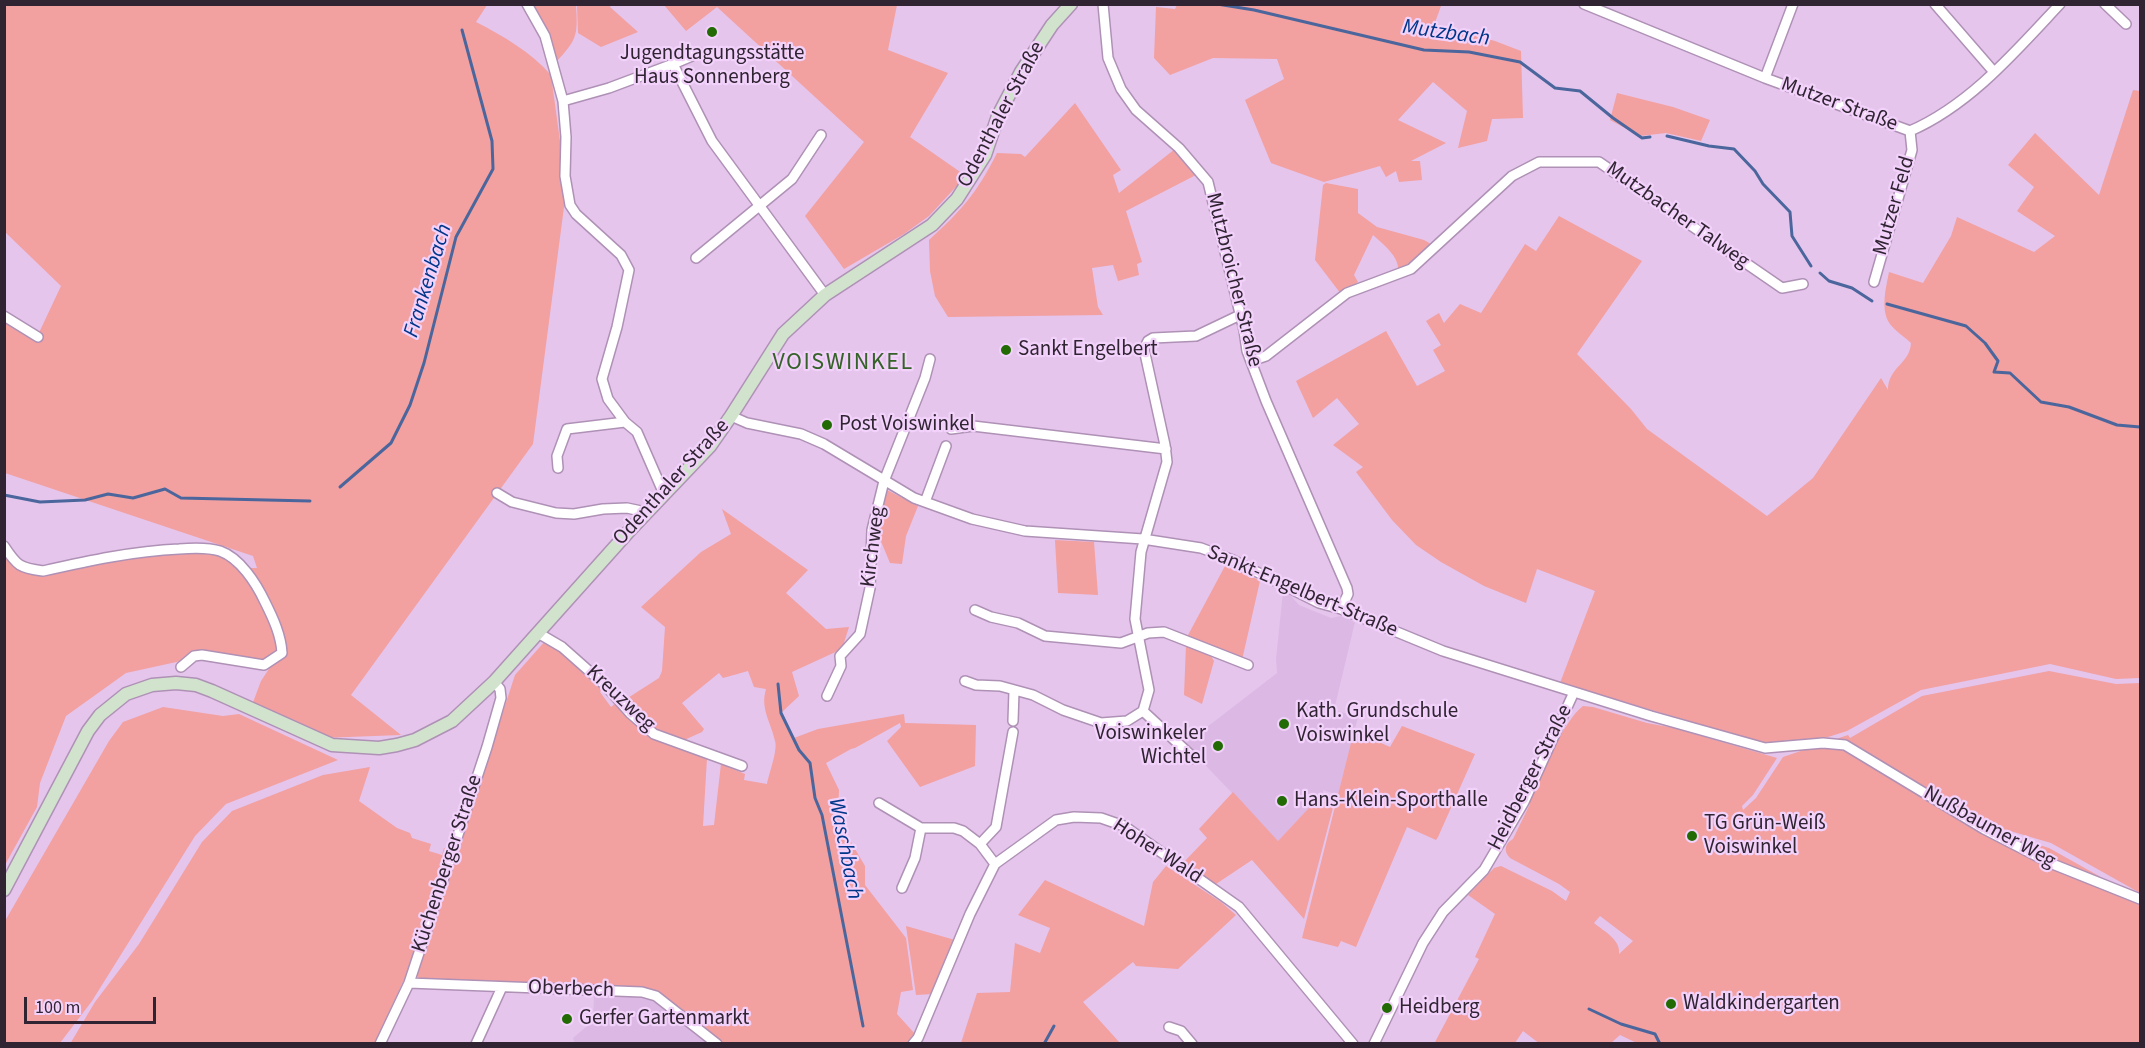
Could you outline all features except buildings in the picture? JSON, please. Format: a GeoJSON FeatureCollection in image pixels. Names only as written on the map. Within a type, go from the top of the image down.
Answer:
{"type":"FeatureCollection","features":[{"type":"Feature","properties":{"kind":"main road","name":"Odenthaler Straße"},"geometry":{"type":"LineString","coordinates":[[4,891],[88,730],[114,702],[137,689],[168,683],[196,685],[332,746],[379,748],[405,743],[434,731],[465,711],[494,682],[646,512],[710,446],[783,334],[825,295],[932,225],[957,199],[985,155],[998,116],[1021,72],[1053,25],[1071,4]]}},
{"type":"Feature","properties":{"kind":"street"},"geometry":{"type":"LineString","coordinates":[[527,4],[545,36],[563,101],[566,137],[565,177],[570,205],[576,214],[621,255],[628,270],[617,327],[602,379],[608,399],[625,422],[637,432],[664,494]]}},
{"type":"Feature","properties":{"kind":"street","name":"Mutzbroicher Straße"},"geometry":{"type":"LineString","coordinates":[[1103,4],[1108,58],[1121,89],[1136,110],[1179,148],[1208,182],[1247,351],[1282,440],[1347,588],[1348,594],[1341,609]]}},
{"type":"Feature","properties":{"kind":"street","name":"Mutzer Straße"},"geometry":{"type":"LineString","coordinates":[[1584,4],[1765,78],[1910,131],[1924,125],[1953,106],[1994,72],[2060,4]]}},
{"type":"Feature","properties":{"kind":"street"},"geometry":{"type":"LineString","coordinates":[[1765,78],[1793,4]]}},
{"type":"Feature","properties":{"kind":"street"},"geometry":{"type":"LineString","coordinates":[[1935,4],[1994,72]]}},
{"type":"Feature","properties":{"kind":"street"},"geometry":{"type":"LineString","coordinates":[[2105,4],[2126,24]]}},
{"type":"Feature","properties":{"kind":"street"},"geometry":{"type":"LineString","coordinates":[[563,101],[609,88],[699,53]]}},
{"type":"Feature","properties":{"kind":"street"},"geometry":{"type":"LineString","coordinates":[[673,63],[684,90],[712,141],[825,295]]}},
{"type":"Feature","properties":{"kind":"street","name":"Mutzer Feld"},"geometry":{"type":"LineString","coordinates":[[1874,282],[1912,150],[1910,131]]}},
{"type":"Feature","properties":{"kind":"street"},"geometry":{"type":"LineString","coordinates":[[696,258],[792,179],[821,135]]}},
{"type":"Feature","properties":{"kind":"street","name":"Mutzbacher Talweg"},"geometry":{"type":"LineString","coordinates":[[1251,361],[1266,356],[1347,293],[1411,269],[1512,176],[1539,162],[1599,162],[1782,288],[1803,284]]}},
{"type":"Feature","properties":{"kind":"street"},"geometry":{"type":"LineString","coordinates":[[965,681],[1033,695],[1063,710],[1101,723],[1127,722],[1143,711],[1149,690],[1135,619],[1143,539],[1166,471],[1166,449],[1145,358],[1146,344],[1150,339],[1155,338],[1196,336],[1240,315]]}},
{"type":"Feature","properties":{"kind":"street"},"geometry":{"type":"LineString","coordinates":[[4,316],[38,338]]}},
{"type":"Feature","properties":{"kind":"street","name":"Kirchweg"},"geometry":{"type":"LineString","coordinates":[[827,696],[841,666],[840,656],[860,634],[870,588],[872,530],[884,481],[925,378],[930,359]]}},
{"type":"Feature","properties":{"kind":"street","name":"Sankt-Engelbert-Straße"},"geometry":{"type":"LineString","coordinates":[[731,416],[747,423],[801,434],[824,444],[884,481],[925,502],[972,519],[1025,531],[1143,539],[1201,548],[1319,603],[1341,609],[1443,651],[1574,692],[1765,748],[1823,743],[1845,745]]}},
{"type":"Feature","properties":{"kind":"street"},"geometry":{"type":"LineString","coordinates":[[558,468],[557,456],[567,429],[625,422]]}},
{"type":"Feature","properties":{"kind":"street"},"geometry":{"type":"LineString","coordinates":[[951,429],[973,426],[1166,449]]}},
{"type":"Feature","properties":{"kind":"street"},"geometry":{"type":"LineString","coordinates":[[925,502],[946,446]]}},
{"type":"Feature","properties":{"kind":"street"},"geometry":{"type":"LineString","coordinates":[[497,493],[512,502],[556,513],[574,514],[627,508],[646,512]]}},
{"type":"Feature","properties":{"kind":"street"},"geometry":{"type":"LineString","coordinates":[[4,546],[16,565],[43,571],[152,550],[204,548],[220,551],[232,558],[244,570],[261,594],[274,620],[282,643],[282,653],[264,665],[202,655],[194,656],[181,667]]}},
{"type":"Feature","properties":{"kind":"street"},"geometry":{"type":"LineString","coordinates":[[975,610],[991,617],[1018,623],[1045,636],[1120,643],[1148,633],[1164,632],[1248,665]]}},
{"type":"Feature","properties":{"kind":"street","name":"Kreuzweg"},"geometry":{"type":"LineString","coordinates":[[538,633],[562,647],[606,686],[630,713],[654,734],[742,766]]}},
{"type":"Feature","properties":{"kind":"street","name":"Küchenberger Straße"},"geometry":{"type":"LineString","coordinates":[[380,1044],[409,983],[498,708],[501,692],[494,682]]}},
{"type":"Feature","properties":{"kind":"street"},"geometry":{"type":"LineString","coordinates":[[1013,721],[1014,691]]}},
{"type":"Feature","properties":{"kind":"street","name":"Heidberger Straße"},"geometry":{"type":"LineString","coordinates":[[1374,1044],[1423,943],[1443,912],[1484,870],[1524,802],[1574,692]]}},
{"type":"Feature","properties":{"kind":"street"},"geometry":{"type":"LineString","coordinates":[[1143,711],[1196,759]]}},
{"type":"Feature","properties":{"kind":"street"},"geometry":{"type":"LineString","coordinates":[[980,844],[996,827],[1013,732]]}},
{"type":"Feature","properties":{"kind":"street","name":"Nußbaumer Weg"},"geometry":{"type":"LineString","coordinates":[[1845,745],[1984,829],[2050,863],[2140,899]]}},
{"type":"Feature","properties":{"kind":"street"},"geometry":{"type":"LineString","coordinates":[[879,803],[921,828],[954,828],[971,835],[995,864]]}},
{"type":"Feature","properties":{"kind":"street","name":"Hoher Wald"},"geometry":{"type":"LineString","coordinates":[[914,1044],[970,914],[995,864],[1056,820],[1074,817],[1101,818],[1124,826],[1239,908],[1353,1044]]}},
{"type":"Feature","properties":{"kind":"street"},"geometry":{"type":"LineString","coordinates":[[902,888],[915,858],[921,828]]}},
{"type":"Feature","properties":{"kind":"street","name":"Oberbech"},"geometry":{"type":"LineString","coordinates":[[409,983],[642,992],[656,996],[717,1044]]}},
{"type":"Feature","properties":{"kind":"street"},"geometry":{"type":"LineString","coordinates":[[476,1044],[502,987]]}},
{"type":"Feature","properties":{"kind":"street"},"geometry":{"type":"LineString","coordinates":[[1169,1027],[1181,1030],[1192,1044]]}},
{"type":"Feature","properties":{"kind":"shaded area"},"geometry":{"type":"Polygon","coordinates":[[[4,5],[487,5],[476,22],[526,52],[551,75],[565,178],[564,207],[533,444],[351,695],[401,735],[321,738],[252,705],[261,681],[284,646],[247,568],[257,568],[253,556],[5,473],[5,316],[37,337],[61,286],[5,232],[4,5]]]}},
{"type":"Feature","properties":{"kind":"shaded area"},"geometry":{"type":"Polygon","coordinates":[[[532,5],[576,5],[577,24],[572,43],[555,63],[547,34],[532,5]]]}},
{"type":"Feature","properties":{"kind":"shaded area"},"geometry":{"type":"Polygon","coordinates":[[[577,5],[611,5],[610,7],[638,32],[601,47],[578,33],[577,5]]]}},
{"type":"Feature","properties":{"kind":"shaded area"},"geometry":{"type":"Polygon","coordinates":[[[664,5],[897,5],[888,50],[948,73],[910,137],[966,176],[929,216],[904,234],[844,269],[805,216],[864,142],[717,7],[686,31],[664,5]]]}},
{"type":"Feature","properties":{"kind":"shaded area"},"geometry":{"type":"Polygon","coordinates":[[[1177,5],[1441,6],[1429,39],[1459,31],[1521,51],[1523,118],[1492,119],[1487,141],[1458,148],[1467,111],[1433,82],[1398,120],[1446,143],[1411,161],[1420,161],[1422,180],[1399,182],[1396,171],[1386,177],[1380,166],[1324,182],[1271,163],[1245,100],[1284,79],[1277,59],[1213,58],[1170,75],[1154,58],[1156,7],[1175,9],[1177,5]]]}},
{"type":"Feature","properties":{"kind":"shaded area"},"geometry":{"type":"Polygon","coordinates":[[[2133,90],[2140,91],[2140,678],[2116,679],[2050,664],[1921,690],[1847,731],[1787,750],[1560,683],[1595,591],[1537,569],[1526,603],[1484,586],[1416,545],[1392,520],[1356,472],[1363,467],[1333,445],[1359,424],[1337,398],[1313,418],[1296,381],[1386,331],[1417,386],[1445,371],[1433,350],[1441,345],[1426,321],[1439,313],[1444,323],[1460,304],[1481,313],[1525,244],[1536,251],[1559,216],[1642,261],[1577,354],[1631,409],[1647,429],[1767,516],[1813,478],[1881,378],[1888,390],[1891,376],[1910,350],[1911,343],[1892,327],[1885,312],[1889,272],[1923,283],[1951,236],[1957,217],[2034,252],[2055,236],[2017,211],[2034,187],[2008,165],[2035,133],[2099,195],[2133,90]]]}},
{"type":"Feature","properties":{"kind":"shaded area"},"geometry":{"type":"Polygon","coordinates":[[[1617,93],[1673,107],[1710,120],[1701,141],[1666,133],[1640,136],[1610,120],[1617,93]]]}},
{"type":"Feature","properties":{"kind":"shaded area"},"geometry":{"type":"Polygon","coordinates":[[[1075,103],[1121,170],[1113,175],[1119,193],[1175,149],[1196,175],[1126,211],[1142,262],[1137,264],[1139,275],[1118,281],[1113,265],[1092,268],[1098,307],[1103,315],[948,317],[935,296],[930,271],[929,240],[968,200],[997,153],[1021,154],[1025,157],[1075,103]]]}},
{"type":"Feature","properties":{"kind":"shaded area"},"geometry":{"type":"Polygon","coordinates":[[[1326,183],[1358,189],[1358,213],[1377,227],[1431,244],[1410,264],[1398,271],[1394,256],[1373,235],[1354,275],[1358,282],[1341,294],[1315,260],[1323,185],[1326,183]]]}},
{"type":"Feature","properties":{"kind":"shaded area"},"geometry":{"type":"Polygon","coordinates":[[[887,490],[918,506],[906,536],[902,564],[890,563],[875,527],[887,490]]]}},
{"type":"Feature","properties":{"kind":"shaded area"},"geometry":{"type":"Polygon","coordinates":[[[722,509],[808,570],[786,593],[826,629],[849,627],[842,649],[792,672],[799,696],[781,713],[794,738],[818,729],[904,714],[905,723],[976,725],[975,766],[920,787],[887,741],[901,727],[900,723],[826,763],[839,790],[838,813],[844,830],[865,866],[865,885],[906,938],[913,990],[901,992],[897,1014],[916,1035],[908,1044],[723,1043],[652,990],[419,979],[417,975],[515,675],[546,640],[604,687],[600,692],[611,707],[618,701],[630,716],[630,720],[663,742],[707,758],[703,826],[714,825],[721,764],[745,774],[744,780],[767,784],[776,745],[765,709],[766,689],[754,687],[748,671],[723,678],[719,673],[682,703],[704,729],[682,741],[656,732],[623,701],[659,678],[662,671],[665,627],[641,607],[701,552],[731,534],[722,509]]]}},
{"type":"Feature","properties":{"kind":"shaded area"},"geometry":{"type":"Polygon","coordinates":[[[1055,540],[1094,542],[1098,595],[1058,593],[1055,540]]]}},
{"type":"Feature","properties":{"kind":"shaded area"},"geometry":{"type":"Polygon","coordinates":[[[220,551],[244,570],[282,643],[274,660],[264,665],[221,657],[181,661],[126,673],[66,716],[40,783],[37,807],[5,865],[5,552],[27,570],[114,556],[220,551]]]}},
{"type":"Feature","properties":{"kind":"shaded area"},"geometry":{"type":"Polygon","coordinates":[[[1225,566],[1237,571],[1238,569],[1260,581],[1242,660],[1187,637],[1225,566]]]}},
{"type":"Feature","properties":{"kind":"shaded area","name":"Kath. Grundschule Voiswinkel"},"geometry":{"type":"Polygon","coordinates":[[[1283,592],[1291,596],[1299,605],[1331,618],[1341,616],[1355,622],[1334,710],[1358,717],[1338,795],[1323,790],[1323,794],[1278,841],[1185,744],[1277,673],[1276,659],[1283,592]]]}},
{"type":"Feature","properties":{"kind":"shaded area"},"geometry":{"type":"Polygon","coordinates":[[[1186,645],[1211,656],[1214,661],[1202,704],[1184,695],[1186,645]]]}},
{"type":"Feature","properties":{"kind":"shaded area"},"geometry":{"type":"Polygon","coordinates":[[[2049,671],[2116,684],[2140,683],[2140,893],[2051,843],[1966,818],[1984,828],[2049,848],[2140,899],[2140,1043],[1639,1044],[1620,1035],[1611,1043],[1540,1044],[1523,1031],[1515,1043],[1434,1044],[1479,959],[1475,957],[1495,914],[1468,895],[1494,868],[1501,866],[1552,891],[1566,901],[1570,892],[1510,858],[1506,853],[1506,847],[1513,839],[1530,804],[1529,799],[1560,736],[1575,713],[1583,706],[1674,728],[1777,758],[1753,795],[1742,806],[1743,810],[1756,798],[1783,757],[1848,735],[1850,738],[1922,696],[2049,671]],[[1600,916],[1594,923],[1615,940],[1619,954],[1633,941],[1600,916]]]}},
{"type":"Feature","properties":{"kind":"shaded area"},"geometry":{"type":"Polygon","coordinates":[[[163,707],[223,716],[239,714],[338,760],[226,804],[195,836],[92,1001],[60,1043],[5,1043],[5,921],[109,741],[123,722],[163,707]]]}},
{"type":"Feature","properties":{"kind":"shaded area"},"geometry":{"type":"Polygon","coordinates":[[[1402,726],[1475,754],[1438,837],[1436,840],[1407,827],[1356,947],[1341,941],[1338,947],[1302,938],[1354,731],[1390,747],[1402,726]]]}},
{"type":"Feature","properties":{"kind":"shaded area"},"geometry":{"type":"Polygon","coordinates":[[[370,767],[359,801],[397,828],[410,833],[412,838],[431,844],[429,851],[442,855],[444,848],[446,849],[406,975],[375,1043],[70,1044],[95,1002],[139,944],[202,842],[232,811],[323,775],[370,767]]]}},
{"type":"Feature","properties":{"kind":"shaded area"},"geometry":{"type":"Polygon","coordinates":[[[1233,792],[1278,841],[1323,793],[1334,796],[1335,800],[1304,919],[1252,860],[1213,886],[1182,864],[1207,838],[1199,829],[1233,792]]]}},
{"type":"Feature","properties":{"kind":"shaded area"},"geometry":{"type":"Polygon","coordinates":[[[1166,866],[1221,902],[1236,915],[1178,969],[1136,966],[1133,962],[1083,1002],[1120,1043],[961,1043],[977,993],[1010,992],[1015,943],[1040,953],[1050,928],[1018,915],[1045,880],[1144,926],[1153,882],[1166,866]]]}},
{"type":"Feature","properties":{"kind":"shaded area"},"geometry":{"type":"Polygon","coordinates":[[[906,926],[955,940],[933,994],[916,995],[906,926]]]}},
{"type":"Feature","properties":{"kind":"shaded area"},"geometry":{"type":"Polygon","coordinates":[[[594,994],[631,996],[652,1001],[664,1007],[711,1043],[575,1044],[573,1038],[593,1021],[594,994]]]}},
{"type":"Feature","properties":{"kind":"waterway","name":"Mutzbach"},"geometry":{"type":"LineString","coordinates":[[1217,4],[1254,10],[1424,50],[1469,52],[1520,62],[1555,88],[1580,91],[1642,138],[1650,137]]}},
{"type":"Feature","properties":{"kind":"waterway","name":"Frankenbach"},"geometry":{"type":"LineString","coordinates":[[340,487],[391,443],[410,405],[424,363],[456,237],[493,169],[492,141],[462,30]]}},
{"type":"Feature","properties":{"kind":"waterway","name":"Mutzbach"},"geometry":{"type":"LineString","coordinates":[[1667,136],[1709,146],[1734,149],[1790,212],[1792,236],[1811,266]]}},
{"type":"Feature","properties":{"kind":"waterway","name":"Mutzbach"},"geometry":{"type":"LineString","coordinates":[[1820,273],[1829,281],[1852,288],[1872,301]]}},
{"type":"Feature","properties":{"kind":"waterway","name":"Mutzbach"},"geometry":{"type":"LineString","coordinates":[[1887,304],[1966,326],[1985,343],[1998,361],[1994,372],[2010,373],[2041,402],[2069,407],[2117,425],[2140,427]]}},
{"type":"Feature","properties":{"kind":"waterway","name":"Frankenbach"},"geometry":{"type":"LineString","coordinates":[[4,495],[40,502],[85,500],[108,494],[133,498],[165,489],[181,498],[310,501]]}},
{"type":"Feature","properties":{"kind":"waterway","name":"Waschbach"},"geometry":{"type":"LineString","coordinates":[[778,684],[781,713],[799,750],[810,763],[815,798],[822,815],[863,1026]]}},
{"type":"Feature","properties":{"kind":"waterway"},"geometry":{"type":"LineString","coordinates":[[1589,1009],[1621,1024],[1655,1034],[1660,1044]]}},
{"type":"Feature","properties":{"kind":"waterway"},"geometry":{"type":"LineString","coordinates":[[1044,1044],[1054,1026]]}},
{"type":"Feature","properties":{"kind":"place","name":"Jugendtagungsstätte Haus Sonnenberg"},"geometry":{"type":"Point","coordinates":[712,32]}},
{"type":"Feature","properties":{"kind":"place","name":"Sankt Engelbert"},"geometry":{"type":"Point","coordinates":[1006,350]}},
{"type":"Feature","properties":{"kind":"place","name":"Post Voiswinkel"},"geometry":{"type":"Point","coordinates":[827,425]}},
{"type":"Feature","properties":{"kind":"place","name":"Kath. Grundschule Voiswinkel"},"geometry":{"type":"Point","coordinates":[1284,724]}},
{"type":"Feature","properties":{"kind":"place","name":"Voiswinkeler Wichtel"},"geometry":{"type":"Point","coordinates":[1218,746]}},
{"type":"Feature","properties":{"kind":"place","name":"Hans-Klein-Sporthalle"},"geometry":{"type":"Point","coordinates":[1282,801]}},
{"type":"Feature","properties":{"kind":"place","name":"TG Grün-Weiß Voiswinkel"},"geometry":{"type":"Point","coordinates":[1692,836]}},
{"type":"Feature","properties":{"kind":"place","name":"Waldkindergarten"},"geometry":{"type":"Point","coordinates":[1671,1004]}},
{"type":"Feature","properties":{"kind":"place","name":"Heidberg"},"geometry":{"type":"Point","coordinates":[1387,1008]}},
{"type":"Feature","properties":{"kind":"place","name":"Gerfer Gartenmarkt"},"geometry":{"type":"Point","coordinates":[567,1019]}},
{"type":"Feature","properties":{"kind":"district","name":"VOISWINKEL"},"geometry":{"type":"Point","coordinates":[843,364]}}]}
